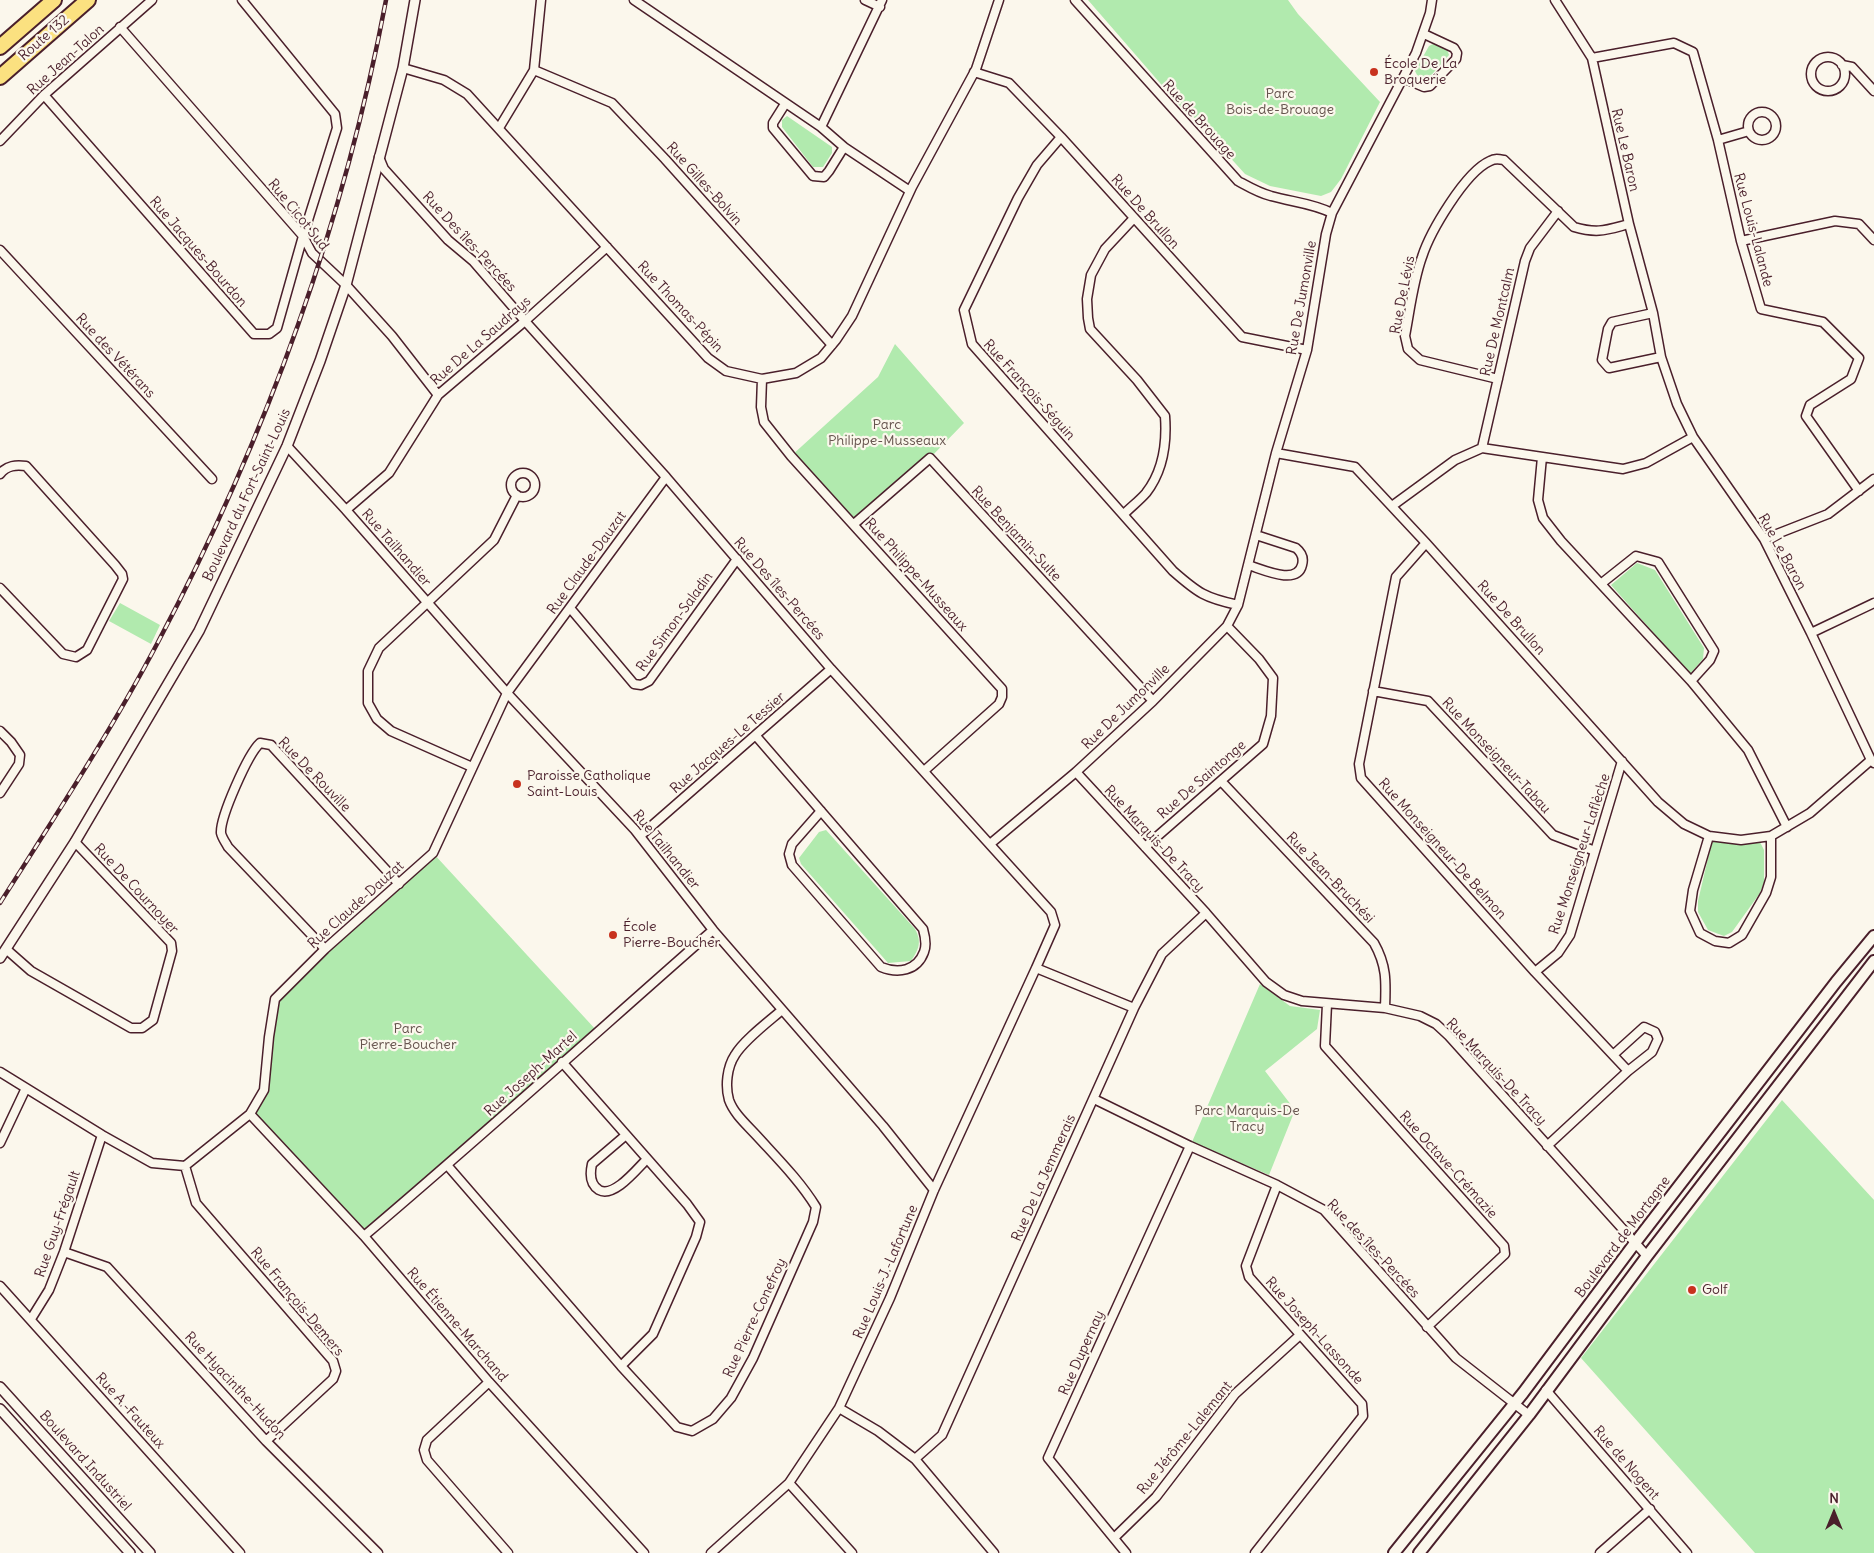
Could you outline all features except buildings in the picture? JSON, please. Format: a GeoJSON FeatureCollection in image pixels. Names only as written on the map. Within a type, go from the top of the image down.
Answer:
{"type":"FeatureCollection","features":[{"type":"Feature","properties":{"kind":"highway","name":"Route 132"},"geometry":{"type":"LineString","coordinates":[[0,47],[54,0]]}},
{"type":"Feature","properties":{"kind":"highway","name":"Route 132"},"geometry":{"type":"LineString","coordinates":[[0,77],[88,0]]}},
{"type":"Feature","properties":{"kind":"highway"},"geometry":{"type":"LineString","coordinates":[[0,83],[17,61]]}},
{"type":"Feature","properties":{"kind":"main road","name":"Boulevard de Mortagne"},"geometry":{"type":"LineString","coordinates":[[1394,1553],[1514,1403],[1836,982],[1874,936]]}},
{"type":"Feature","properties":{"kind":"main road"},"geometry":{"type":"LineString","coordinates":[[1418,1553],[1529,1415],[1647,1256],[1874,961]]}},
{"type":"Feature","properties":{"kind":"street","name":"Rue Jean-Talon"},"geometry":{"type":"LineString","coordinates":[[0,141],[44,95],[152,0]]}},
{"type":"Feature","properties":{"kind":"street","name":"Rue Jacques-Bourdon"},"geometry":{"type":"LineString","coordinates":[[44,95],[254,334],[269,334],[277,328],[303,236],[337,128],[334,114],[242,0]]}},
{"type":"Feature","properties":{"kind":"street","name":"Boulevard du Fort-Saint-Louis"},"geometry":{"type":"LineString","coordinates":[[0,958],[75,842],[199,631],[287,446],[320,362],[346,285],[403,68],[415,0]]}},
{"type":"Feature","properties":{"kind":"street"},"geometry":{"type":"LineString","coordinates":[[499,128],[534,70],[542,0]]}},
{"type":"Feature","properties":{"kind":"street"},"geometry":{"type":"LineString","coordinates":[[634,0],[910,191]]}},
{"type":"Feature","properties":{"kind":"street"},"geometry":{"type":"LineString","coordinates":[[820,127],[881,3],[865,0]]}},
{"type":"Feature","properties":{"kind":"street","name":"Rue Thomas-Pépin"},"geometry":{"type":"LineString","coordinates":[[403,68],[444,80],[467,94],[708,358],[726,371],[762,379],[796,372],[821,358],[852,316],[910,191],[974,72],[999,0]]}},
{"type":"Feature","properties":{"kind":"street","name":"Rue de Brouage"},"geometry":{"type":"LineString","coordinates":[[1075,0],[1238,181],[1251,189],[1271,196],[1313,205],[1332,213]]}},
{"type":"Feature","properties":{"kind":"street","name":"Rue De Jumonville"},"geometry":{"type":"LineString","coordinates":[[990,844],[1076,772],[1152,701],[1227,626],[1238,604],[1276,453],[1308,350],[1326,234],[1332,213],[1424,34],[1432,0]]}},
{"type":"Feature","properties":{"kind":"street","name":"Rue Le Baron"},"geometry":{"type":"LineString","coordinates":[[1556,0],[1592,58],[1629,224],[1653,313],[1661,357],[1677,404],[1693,437],[1764,539],[1873,762]]}},
{"type":"Feature","properties":{"kind":"street","name":"Rue Cicot Sud"},"geometry":{"type":"LineString","coordinates":[[120,27],[303,236],[312,253],[346,285],[392,336],[438,395]]}},
{"type":"Feature","properties":{"kind":"street"},"geometry":{"type":"LineString","coordinates":[[1403,78],[1424,87],[1430,86],[1456,59],[1457,53],[1454,48],[1424,34]]}},
{"type":"Feature","properties":{"kind":"street","name":"Rue Louis-Lalande"},"geometry":{"type":"LineString","coordinates":[[1592,58],[1674,43],[1693,52],[1718,140],[1740,240],[1762,308],[1824,322],[1858,358],[1851,379],[1810,405],[1806,416],[1858,491]]}},
{"type":"Feature","properties":{"kind":"street"},"geometry":{"type":"LineString","coordinates":[[1842,65],[1844,76],[1840,85],[1830,90],[1819,88],[1815,85],[1811,74],[1818,60],[1834,58],[1842,65],[1852,67],[1874,91]]}},
{"type":"Feature","properties":{"kind":"street","name":"Rue Gilles-Bolvin"},"geometry":{"type":"LineString","coordinates":[[534,70],[612,103],[665,159],[832,345]]}},
{"type":"Feature","properties":{"kind":"street","name":"Rue De Brullon"},"geometry":{"type":"LineString","coordinates":[[974,72],[1009,83],[1061,137],[1242,336],[1308,350]]}},
{"type":"Feature","properties":{"kind":"street"},"geometry":{"type":"LineString","coordinates":[[786,104],[773,123],[774,128],[813,176],[824,177],[844,147]]}},
{"type":"Feature","properties":{"kind":"street"},"geometry":{"type":"LineString","coordinates":[[1718,140],[1749,131]]}},
{"type":"Feature","properties":{"kind":"street","name":"Rue François-Séguin"},"geometry":{"type":"LineString","coordinates":[[1061,137],[1037,165],[1018,198],[964,310],[972,344],[1173,571],[1192,587],[1214,600],[1238,604]]}},
{"type":"Feature","properties":{"kind":"street","name":"Rue Des îles-Percées"},"geometry":{"type":"LineString","coordinates":[[379,157],[384,169],[448,240],[473,261],[666,477],[831,669],[1051,912],[1055,925],[1036,968]]}},
{"type":"Feature","properties":{"kind":"street","name":"Rue De Lévis"},"geometry":{"type":"LineString","coordinates":[[1498,379],[1420,360],[1408,349],[1405,336],[1422,257],[1431,235],[1462,185],[1487,162],[1496,159],[1504,160],[1574,227],[1598,232],[1629,224]]}},
{"type":"Feature","properties":{"kind":"street","name":"Rue De Montcalm"},"geometry":{"type":"LineString","coordinates":[[1482,448],[1525,261],[1530,248],[1558,211]]}},
{"type":"Feature","properties":{"kind":"street"},"geometry":{"type":"LineString","coordinates":[[1124,514],[1146,493],[1159,470],[1164,457],[1165,416],[1132,374],[1090,329],[1087,299],[1091,275],[1105,249],[1134,218]]}},
{"type":"Feature","properties":{"kind":"street"},"geometry":{"type":"LineString","coordinates":[[1740,240],[1835,221],[1858,224],[1874,240]]}},
{"type":"Feature","properties":{"kind":"street","name":"Rue De La Saudrays"},"geometry":{"type":"LineString","coordinates":[[346,510],[389,474],[438,395],[525,321],[607,247]]}},
{"type":"Feature","properties":{"kind":"street","name":"Rue des Vétérans"},"geometry":{"type":"LineString","coordinates":[[0,250],[212,479]]}},
{"type":"Feature","properties":{"kind":"street"},"geometry":{"type":"LineString","coordinates":[[1653,313],[1612,322],[1608,329],[1602,360],[1608,368],[1661,357]]}},
{"type":"Feature","properties":{"kind":"street","name":"Rue Philippe-Musseaux"},"geometry":{"type":"LineString","coordinates":[[762,379],[761,407],[764,422],[791,456],[1002,689],[1002,697],[999,704],[924,771]]}},
{"type":"Feature","properties":{"kind":"street"},"geometry":{"type":"LineString","coordinates":[[1392,506],[1455,460],[1482,448],[1623,469],[1646,463],[1693,437]]}},
{"type":"Feature","properties":{"kind":"street","name":"Rue Tailhandier"},"geometry":{"type":"LineString","coordinates":[[287,446],[507,693],[640,836],[713,930],[882,1126],[934,1190]]}},
{"type":"Feature","properties":{"kind":"street","name":"Rue De Brullon"},"geometry":{"type":"LineString","coordinates":[[1276,453],[1355,467],[1426,543],[1658,802],[1684,824],[1709,836],[1741,840],[1771,836],[1810,814],[1873,762]]}},
{"type":"Feature","properties":{"kind":"street"},"geometry":{"type":"LineString","coordinates":[[1542,457],[1538,500],[1544,518],[1561,541],[1602,583],[1690,681],[1748,750],[1786,827]]}},
{"type":"Feature","properties":{"kind":"street","name":"Rue Benjamin-Sulte"},"geometry":{"type":"LineString","coordinates":[[854,524],[930,458],[1152,701]]}},
{"type":"Feature","properties":{"kind":"street"},"geometry":{"type":"LineString","coordinates":[[0,474],[14,465],[26,466],[116,565],[123,579],[87,650],[76,657],[63,654],[0,588]]}},
{"type":"Feature","properties":{"kind":"street","name":"Rue Claude-Dauzat"},"geometry":{"type":"LineString","coordinates":[[185,1166],[250,1114],[264,1090],[275,999],[325,949],[433,853],[507,693],[666,477]]}},
{"type":"Feature","properties":{"kind":"street"},"geometry":{"type":"LineString","coordinates":[[1764,539],[1828,514],[1874,479]]}},
{"type":"Feature","properties":{"kind":"street"},"geometry":{"type":"LineString","coordinates":[[472,767],[391,731],[377,719],[368,703],[368,671],[379,648],[494,540],[517,496]]}},
{"type":"Feature","properties":{"kind":"street"},"geometry":{"type":"LineString","coordinates":[[1248,565],[1286,576],[1294,575],[1301,570],[1303,562],[1301,552],[1296,548],[1256,535]]}},
{"type":"Feature","properties":{"kind":"street","name":"Rue Monseigneur-De Belmon"},"geometry":{"type":"LineString","coordinates":[[1426,543],[1396,577],[1359,764],[1361,778],[1535,972],[1628,1071]]}},
{"type":"Feature","properties":{"kind":"street"},"geometry":{"type":"LineString","coordinates":[[1602,583],[1636,556],[1658,562],[1714,651],[1710,660],[1690,681]]}},
{"type":"Feature","properties":{"kind":"street","name":"Rue Simon-Saladin"},"geometry":{"type":"LineString","coordinates":[[570,608],[634,684],[641,685],[649,681],[737,559]]}},
{"type":"Feature","properties":{"kind":"street"},"geometry":{"type":"LineString","coordinates":[[1811,633],[1874,603]]}},
{"type":"Feature","properties":{"kind":"street","name":"Rue De Saintonge"},"geometry":{"type":"LineString","coordinates":[[1145,847],[1263,744],[1270,716],[1273,678],[1259,659],[1227,626]]}},
{"type":"Feature","properties":{"kind":"street","name":"Rue Jacques-Le Tessier"},"geometry":{"type":"LineString","coordinates":[[640,836],[831,669]]}},
{"type":"Feature","properties":{"kind":"street","name":"Rue Monseigneur-Tabau"},"geometry":{"type":"LineString","coordinates":[[1374,691],[1428,701],[1553,835],[1595,851]]}},
{"type":"Feature","properties":{"kind":"street"},"geometry":{"type":"LineString","coordinates":[[0,731],[20,755],[18,764],[0,793]]}},
{"type":"Feature","properties":{"kind":"street"},"geometry":{"type":"LineString","coordinates":[[756,736],[821,811],[923,929],[926,941],[924,952],[913,966],[901,971],[882,967],[792,864],[790,854],[792,844],[821,811]]}},
{"type":"Feature","properties":{"kind":"street","name":"Rue De Rouville"},"geometry":{"type":"LineString","coordinates":[[325,949],[228,847],[221,835],[222,822],[246,762],[254,748],[260,743],[271,745],[399,884]]}},
{"type":"Feature","properties":{"kind":"street","name":"Rue Monseigneur-Laflèche"},"geometry":{"type":"LineString","coordinates":[[1535,972],[1558,953],[1570,935],[1622,761]]}},
{"type":"Feature","properties":{"kind":"street","name":"Rue Marquis-De Tracy"},"geometry":{"type":"LineString","coordinates":[[1076,772],[1206,913],[1266,982],[1284,995],[1302,1001],[1385,1008],[1420,1016],[1436,1024],[1647,1256]]}},
{"type":"Feature","properties":{"kind":"street","name":"Rue Jean-Bruchési"},"geometry":{"type":"LineString","coordinates":[[1221,781],[1374,943],[1382,958],[1386,975],[1385,1008]]}},
{"type":"Feature","properties":{"kind":"street"},"geometry":{"type":"LineString","coordinates":[[1709,836],[1693,890],[1690,911],[1700,933],[1715,941],[1729,942],[1742,935],[1766,893],[1771,877],[1771,836]]}},
{"type":"Feature","properties":{"kind":"street","name":"Rue De Cournoyer"},"geometry":{"type":"LineString","coordinates":[[6,948],[31,971],[131,1028],[142,1028],[153,1020],[172,951],[170,943],[75,842]]}},
{"type":"Feature","properties":{"kind":"street","name":"Rue De La Jemmerais"},"geometry":{"type":"LineString","coordinates":[[915,1459],[942,1435],[1134,1008],[1162,954],[1206,913]]}},
{"type":"Feature","properties":{"kind":"street","name":"Rue Joseph-Martel"},"geometry":{"type":"LineString","coordinates":[[364,1236],[447,1166],[713,930]]}},
{"type":"Feature","properties":{"kind":"street"},"geometry":{"type":"LineString","coordinates":[[1036,968],[1134,1008]]}},
{"type":"Feature","properties":{"kind":"street","name":"Rue Louis-J.-Lafortune"},"geometry":{"type":"LineString","coordinates":[[711,1553],[790,1483],[839,1408],[890,1298],[934,1190],[1036,968]]}},
{"type":"Feature","properties":{"kind":"street","name":"Rue Octave-Crémazie"},"geometry":{"type":"LineString","coordinates":[[1327,1004],[1325,1046],[1504,1246],[1505,1254],[1427,1327]]}},
{"type":"Feature","properties":{"kind":"street","name":"Rue Pierre-Conefroy"},"geometry":{"type":"LineString","coordinates":[[447,1166],[621,1366],[677,1427],[692,1431],[713,1419],[730,1398],[753,1358],[814,1222],[816,1207],[806,1190],[737,1114],[729,1099],[727,1083],[729,1069],[735,1054],[760,1028],[782,1010]]}},
{"type":"Feature","properties":{"kind":"street"},"geometry":{"type":"LineString","coordinates":[[1547,1146],[1628,1071],[1652,1052],[1658,1039],[1655,1032],[1644,1027],[1613,1055]]}},
{"type":"Feature","properties":{"kind":"street"},"geometry":{"type":"LineString","coordinates":[[562,1062],[687,1204],[700,1222],[696,1236],[653,1334],[621,1366]]}},
{"type":"Feature","properties":{"kind":"street"},"geometry":{"type":"LineString","coordinates":[[0,1072],[152,1163],[185,1166]]}},
{"type":"Feature","properties":{"kind":"street"},"geometry":{"type":"LineString","coordinates":[[0,1143],[26,1088]]}},
{"type":"Feature","properties":{"kind":"street","name":"Rue des îles-Percées"},"geometry":{"type":"LineString","coordinates":[[1094,1099],[1190,1146],[1277,1185],[1324,1210],[1456,1358],[1529,1415]]}},
{"type":"Feature","properties":{"kind":"street","name":"Rue Étienne-Marchand"},"geometry":{"type":"LineString","coordinates":[[250,1114],[364,1236],[489,1382],[644,1553]]}},
{"type":"Feature","properties":{"kind":"street","name":"Rue Guy-Frégault"},"geometry":{"type":"LineString","coordinates":[[31,1319],[49,1290],[64,1252],[102,1134]]}},
{"type":"Feature","properties":{"kind":"street"},"geometry":{"type":"LineString","coordinates":[[626,1134],[592,1164],[590,1177],[595,1188],[603,1192],[611,1191],[647,1159]]}},
{"type":"Feature","properties":{"kind":"street","name":"Rue Dupernay"},"geometry":{"type":"LineString","coordinates":[[1126,1553],[1048,1458],[1190,1146]]}},
{"type":"Feature","properties":{"kind":"street","name":"Rue François-Demers"},"geometry":{"type":"LineString","coordinates":[[185,1166],[196,1203],[333,1361],[336,1371],[333,1379],[266,1440]]}},
{"type":"Feature","properties":{"kind":"street","name":"Rue Joseph-Lassonde"},"geometry":{"type":"LineString","coordinates":[[1255,1553],[1363,1416],[1362,1404],[1249,1277],[1246,1266],[1277,1185]]}},
{"type":"Feature","properties":{"kind":"street","name":"Rue Hyacinthe-Hudon"},"geometry":{"type":"LineString","coordinates":[[64,1252],[107,1267],[266,1440],[378,1553]]}},
{"type":"Feature","properties":{"kind":"street","name":"Rue A.-Fauteux"},"geometry":{"type":"LineString","coordinates":[[0,1286],[240,1553]]}},
{"type":"Feature","properties":{"kind":"street","name":"Rue Jérôme-Lalemant"},"geometry":{"type":"LineString","coordinates":[[1114,1538],[1156,1497],[1235,1394],[1300,1335]]}},
{"type":"Feature","properties":{"kind":"street"},"geometry":{"type":"LineString","coordinates":[[489,1382],[427,1440],[424,1450],[427,1460],[508,1553]]}},
{"type":"Feature","properties":{"kind":"street","name":"Boulevard Industriel"},"geometry":{"type":"LineString","coordinates":[[0,1387],[150,1553]]}},
{"type":"Feature","properties":{"kind":"street","name":"Rue de Nogent"},"geometry":{"type":"LineString","coordinates":[[1546,1390],[1687,1553]]}},
{"type":"Feature","properties":{"kind":"street"},"geometry":{"type":"LineString","coordinates":[[839,1408],[878,1431],[915,1459],[994,1553]]}},
{"type":"Feature","properties":{"kind":"street","name":"Boulevard Industriel"},"geometry":{"type":"LineString","coordinates":[[0,1410],[130,1553]]}},
{"type":"Feature","properties":{"kind":"street"},"geometry":{"type":"LineString","coordinates":[[25,1437],[36,1427]]}},
{"type":"Feature","properties":{"kind":"street"},"geometry":{"type":"LineString","coordinates":[[790,1483],[852,1553]]}},
{"type":"Feature","properties":{"kind":"street"},"geometry":{"type":"LineString","coordinates":[[81,1499],[93,1490]]}},
{"type":"Feature","properties":{"kind":"street"},"geometry":{"type":"LineString","coordinates":[[1600,1553],[1650,1509]]}},
{"type":"Feature","properties":{"kind":"street"},"geometry":{"type":"LineString","coordinates":[[119,1541],[131,1531]]}},
{"type":"Feature","properties":{"kind":"green space","name":"Parc Bois-de-Brouage"},"geometry":{"type":"Polygon","coordinates":[[[1088,0],[1288,0],[1298,14],[1380,102],[1341,179],[1331,192],[1321,196],[1270,186],[1245,174],[1188,111],[1186,113],[1088,0]]]}},
{"type":"Feature","properties":{"kind":"green space"},"geometry":{"type":"Polygon","coordinates":[[[1433,44],[1447,49],[1449,55],[1427,80],[1419,79],[1415,71],[1429,46],[1433,44]]]}},
{"type":"Feature","properties":{"kind":"green space"},"geometry":{"type":"Polygon","coordinates":[[[787,116],[832,147],[832,153],[823,167],[813,167],[782,127],[782,120],[787,116]]]}},
{"type":"Feature","properties":{"kind":"green space","name":"Parc Philippe-Musseaux"},"geometry":{"type":"Polygon","coordinates":[[[895,344],[964,423],[930,458],[854,524],[791,456],[878,377],[895,344]]]}},
{"type":"Feature","properties":{"kind":"green space"},"geometry":{"type":"Polygon","coordinates":[[[1637,563],[1655,570],[1704,648],[1703,659],[1690,674],[1611,585],[1637,563]]]}},
{"type":"Feature","properties":{"kind":"green space"},"geometry":{"type":"Polygon","coordinates":[[[120,603],[160,625],[151,644],[109,621],[120,603]]]}},
{"type":"Feature","properties":{"kind":"green space"},"geometry":{"type":"Polygon","coordinates":[[[826,830],[915,929],[919,945],[911,961],[888,963],[801,864],[799,858],[819,832],[826,830]]]}},
{"type":"Feature","properties":{"kind":"green space"},"geometry":{"type":"Polygon","coordinates":[[[1712,841],[1760,842],[1764,850],[1764,882],[1760,893],[1732,932],[1724,936],[1708,930],[1698,912],[1698,901],[1712,841]]]}},
{"type":"Feature","properties":{"kind":"green space","name":"Parc Pierre-Boucher"},"geometry":{"type":"Polygon","coordinates":[[[433,853],[597,1031],[364,1236],[250,1114],[264,1090],[275,999],[433,853]]]}},
{"type":"Feature","properties":{"kind":"green space","name":"Parc Marquis-De Tracy"},"geometry":{"type":"Polygon","coordinates":[[[1260,984],[1290,1006],[1320,1010],[1317,1029],[1265,1071],[1295,1110],[1269,1175],[1192,1142],[1260,984]]]}},
{"type":"Feature","properties":{"kind":"green space"},"geometry":{"type":"Polygon","coordinates":[[[1782,1100],[1874,1200],[1874,1553],[1755,1553],[1581,1358],[1782,1100]]]}},
{"type":"Feature","properties":{"kind":"railway"},"geometry":{"type":"LineString","coordinates":[[0,903],[81,775],[139,677],[196,568],[232,490],[296,330],[323,249],[348,167],[386,0]]}},
{"type":"Feature","properties":{"kind":"place","name":"École De La Broquerie"},"geometry":{"type":"Point","coordinates":[1374,72]}},
{"type":"Feature","properties":{"kind":"place","name":"Paroisse Catholique Saint-Louis"},"geometry":{"type":"Point","coordinates":[517,784]}},
{"type":"Feature","properties":{"kind":"place","name":"École Pierre-Boucher"},"geometry":{"type":"Point","coordinates":[613,935]}},
{"type":"Feature","properties":{"kind":"place","name":"Golf"},"geometry":{"type":"Point","coordinates":[1692,1290]}}]}
